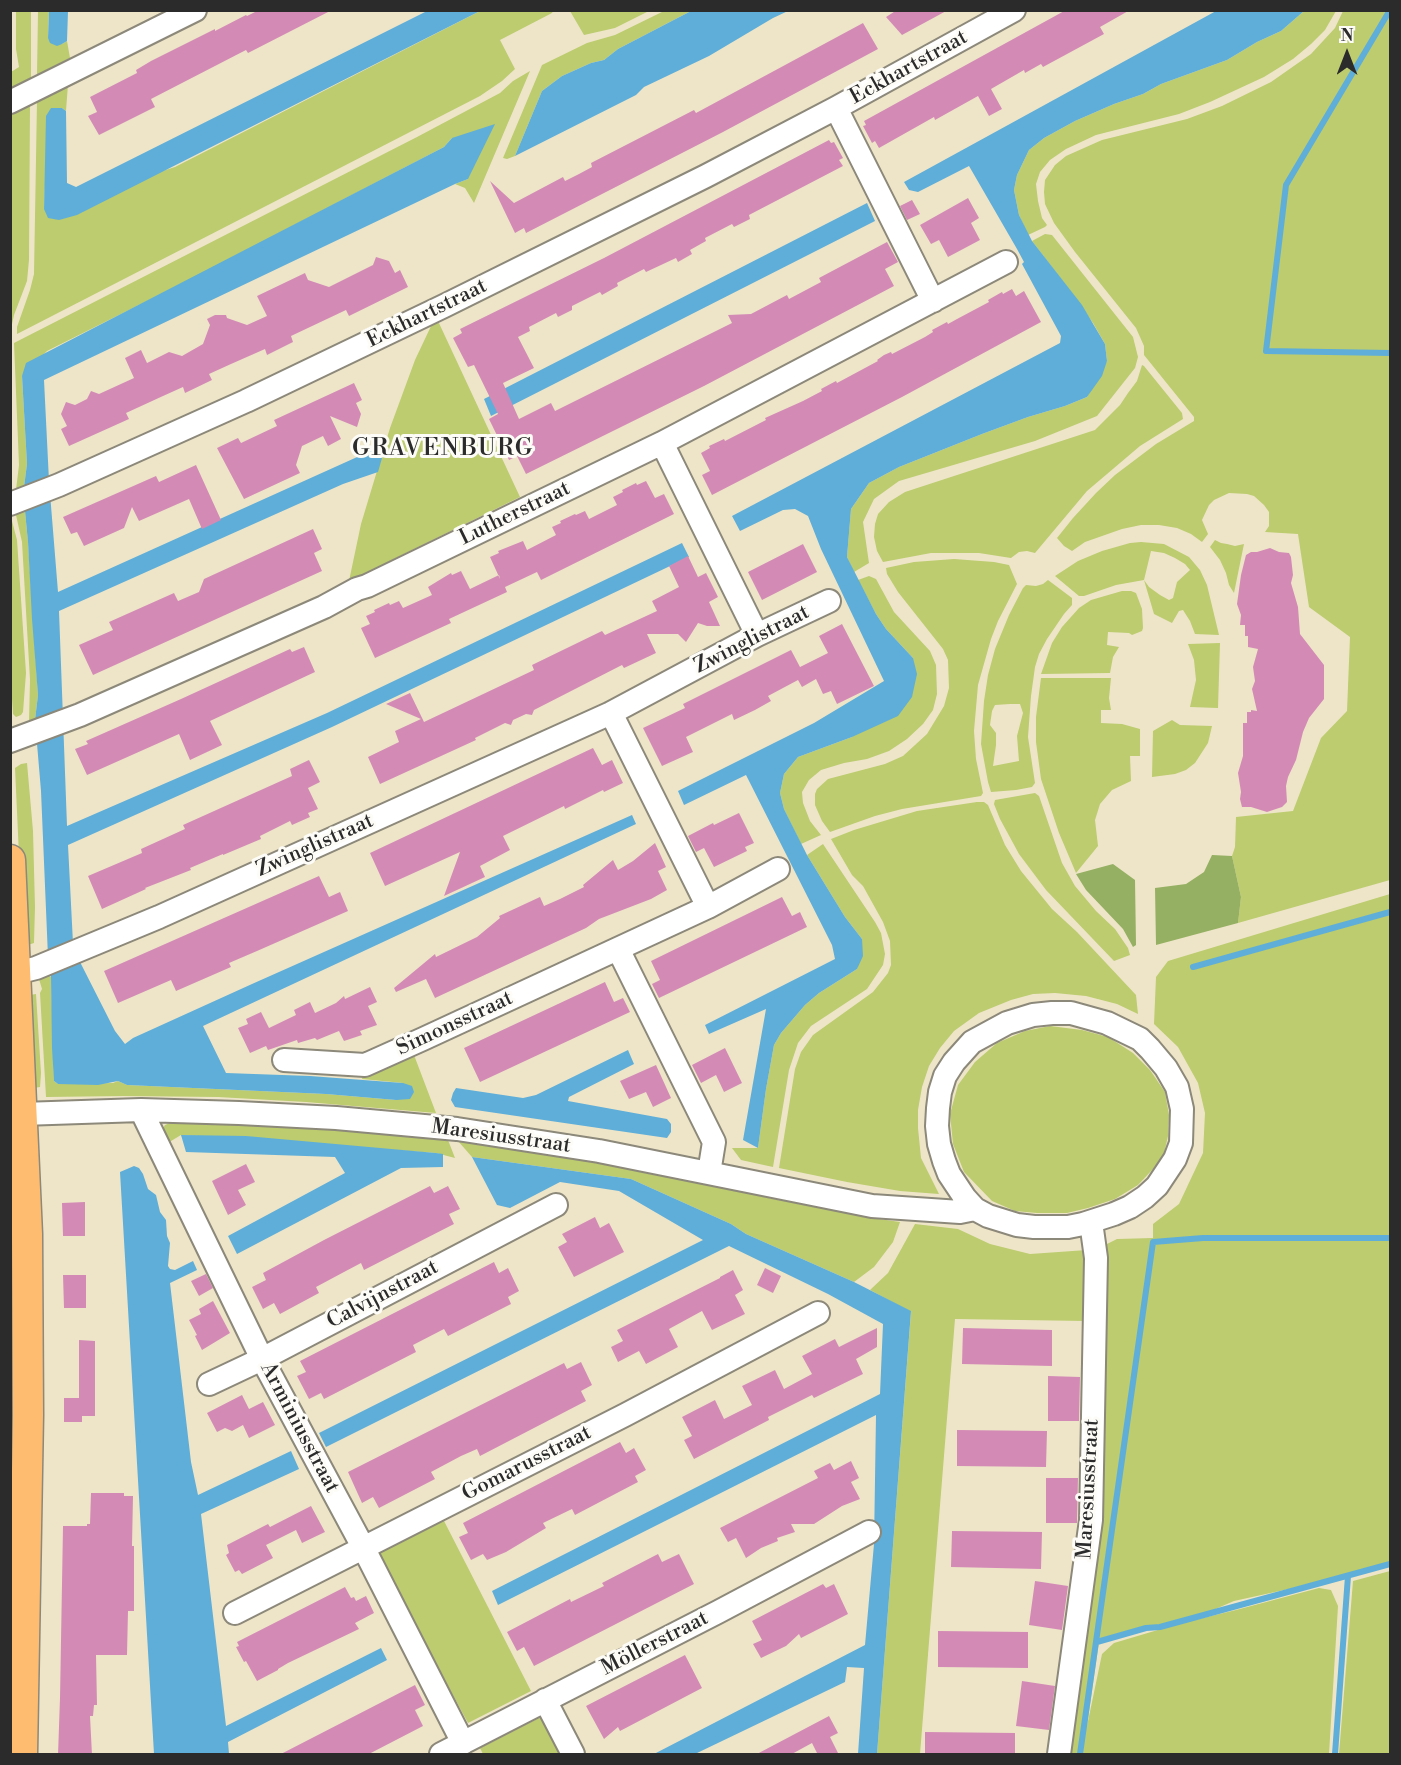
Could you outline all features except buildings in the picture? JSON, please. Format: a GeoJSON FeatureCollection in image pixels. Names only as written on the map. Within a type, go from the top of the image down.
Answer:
{"type":"FeatureCollection","features":[{"type":"Feature","properties":{"kind":"main road"},"geometry":{"type":"LineString","coordinates":[[10,860],[26,970],[22,1114],[27,1234],[19,1415],[22,1755]]}},
{"type":"Feature","properties":{"kind":"street"},"geometry":{"type":"LineString","coordinates":[[10,102],[195,10]]}},
{"type":"Feature","properties":{"kind":"street","name":"Eckhartstraat"},"geometry":{"type":"LineString","coordinates":[[11,504],[59,485],[246,401],[404,326],[706,176],[836,108],[1014,10]]}},
{"type":"Feature","properties":{"kind":"street","name":"Eckhartstraat"},"geometry":{"type":"LineString","coordinates":[[836,108],[933,301]]}},
{"type":"Feature","properties":{"kind":"street","name":"Lutherstraat"},"geometry":{"type":"LineString","coordinates":[[17,739],[80,715],[324,607],[662,443],[1006,262]]}},
{"type":"Feature","properties":{"kind":"street"},"geometry":{"type":"LineString","coordinates":[[662,443],[757,635]]}},
{"type":"Feature","properties":{"kind":"street","name":"Zwinglistraat"},"geometry":{"type":"LineString","coordinates":[[26,970],[159,917],[611,713],[757,635],[830,601]]}},
{"type":"Feature","properties":{"kind":"street"},"geometry":{"type":"LineString","coordinates":[[611,713],[708,907]]}},
{"type":"Feature","properties":{"kind":"street","name":"Simonsstraat"},"geometry":{"type":"LineString","coordinates":[[284,1060],[365,1065],[708,907],[778,869]]}},
{"type":"Feature","properties":{"kind":"street"},"geometry":{"type":"LineString","coordinates":[[618,949],[714,1142],[710,1173]]}},
{"type":"Feature","properties":{"kind":"street","name":"Maresiusstraat"},"geometry":{"type":"LineString","coordinates":[[1071,1013],[1107,1023],[1140,1039],[1160,1060],[1172,1078],[1177,1087],[1182,1109],[1181,1143],[1167,1174],[1145,1197],[1130,1207],[1091,1222],[1068,1227],[1034,1227],[1003,1221],[975,1209],[949,1174],[939,1144],[937,1126],[940,1092],[945,1076],[962,1051],[983,1035],[1033,1015],[1071,1013]]}},
{"type":"Feature","properties":{"kind":"street","name":"Maresiusstraat"},"geometry":{"type":"LineString","coordinates":[[22,1114],[141,1110],[304,1116],[457,1129],[599,1151],[872,1206],[960,1212],[975,1209]]}},
{"type":"Feature","properties":{"kind":"street","name":"Arminiusstraat"},"geometry":{"type":"LineString","coordinates":[[141,1110],[262,1359],[363,1547],[463,1743]]}},
{"type":"Feature","properties":{"kind":"street","name":"Calvijnstraat"},"geometry":{"type":"LineString","coordinates":[[208,1384],[262,1359],[555,1205]]}},
{"type":"Feature","properties":{"kind":"street","name":"Maresiusstraat"},"geometry":{"type":"LineString","coordinates":[[1059,1755],[1091,1520],[1096,1258],[1091,1222]]}},
{"type":"Feature","properties":{"kind":"street","name":"Gomarusstraat"},"geometry":{"type":"LineString","coordinates":[[235,1613],[625,1415],[819,1313]]}},
{"type":"Feature","properties":{"kind":"street","name":"Möllerstraat"},"geometry":{"type":"LineString","coordinates":[[441,1755],[869,1532]]}},
{"type":"Feature","properties":{"kind":"street"},"geometry":{"type":"LineString","coordinates":[[545,1700],[573,1755]]}},
{"type":"Feature","properties":{"kind":"green space"},"geometry":{"type":"Polygon","coordinates":[[[16,11],[31,11],[31,85],[11,96],[11,72],[19,67],[16,49],[16,11]]]}},
{"type":"Feature","properties":{"kind":"green space"},"geometry":{"type":"Polygon","coordinates":[[[38,11],[49,11],[48,38],[62,44],[67,41],[70,58],[37,75],[38,11]]]}},
{"type":"Feature","properties":{"kind":"green space"},"geometry":{"type":"Polygon","coordinates":[[[480,11],[553,11],[500,40],[515,69],[480,96],[17,334],[17,327],[34,274],[37,101],[68,84],[66,111],[62,108],[46,162],[44,209],[175,167],[480,11]]]}},
{"type":"Feature","properties":{"kind":"green space"},"geometry":{"type":"Polygon","coordinates":[[[570,11],[649,11],[615,28],[584,35],[570,11]]]}},
{"type":"Feature","properties":{"kind":"green space"},"geometry":{"type":"Polygon","coordinates":[[[664,11],[691,11],[618,49],[604,60],[591,63],[562,76],[542,91],[515,156],[503,158],[542,65],[587,43],[615,35],[664,11]]]}},
{"type":"Feature","properties":{"kind":"green space"},"geometry":{"type":"Polygon","coordinates":[[[1304,11],[1336,11],[1325,30],[1311,44],[1293,59],[1264,77],[1179,114],[1096,135],[1066,149],[1050,160],[1040,172],[1036,184],[1042,218],[1047,225],[1028,235],[1019,215],[1014,190],[1017,175],[1029,150],[1044,138],[1075,121],[1143,94],[1161,84],[1227,60],[1281,31],[1304,11]]]}},
{"type":"Feature","properties":{"kind":"green space"},"geometry":{"type":"Polygon","coordinates":[[[1343,11],[1390,11],[1390,880],[1238,923],[1241,897],[1232,856],[1235,847],[1236,817],[1293,811],[1321,738],[1347,711],[1350,637],[1309,607],[1298,534],[1265,532],[1269,526],[1269,512],[1254,496],[1229,493],[1214,500],[1202,520],[1208,534],[1202,542],[1177,528],[1159,525],[1141,525],[1122,529],[1085,542],[1072,551],[1057,538],[1115,475],[1156,444],[1194,421],[1194,417],[1144,355],[1144,346],[1136,328],[1054,223],[1045,204],[1045,180],[1055,165],[1066,156],[1102,140],[1187,119],[1222,106],[1271,82],[1311,54],[1335,28],[1343,11]]]}},
{"type":"Feature","properties":{"kind":"green space"},"geometry":{"type":"Polygon","coordinates":[[[530,71],[474,203],[465,188],[455,184],[468,179],[452,138],[444,147],[47,351],[22,376],[27,464],[24,487],[16,490],[19,465],[14,343],[417,137],[500,93],[513,81],[530,71]]]}},
{"type":"Feature","properties":{"kind":"green space"},"geometry":{"type":"Polygon","coordinates":[[[30,104],[29,260],[27,281],[11,329],[11,115],[30,104]]]}},
{"type":"Feature","properties":{"kind":"green space"},"geometry":{"type":"Polygon","coordinates":[[[1045,234],[1052,235],[1133,337],[1138,357],[1135,368],[1097,416],[1035,441],[899,481],[874,499],[863,522],[869,563],[854,572],[847,557],[851,509],[869,483],[899,467],[982,434],[1087,397],[1107,361],[1105,344],[1093,323],[1032,241],[1045,234]]]}},
{"type":"Feature","properties":{"kind":"green space"},"geometry":{"type":"Polygon","coordinates":[[[438,321],[520,497],[349,581],[361,524],[390,428],[415,360],[432,324],[438,321]]]}},
{"type":"Feature","properties":{"kind":"green space"},"geometry":{"type":"Polygon","coordinates":[[[1142,365],[1182,413],[1183,419],[1140,446],[1087,491],[1035,553],[1019,552],[1011,558],[979,553],[931,553],[883,562],[877,551],[874,537],[875,524],[878,514],[889,502],[905,492],[1095,430],[1120,405],[1137,381],[1142,365]]]}},
{"type":"Feature","properties":{"kind":"green space"},"geometry":{"type":"Polygon","coordinates":[[[25,511],[38,695],[35,720],[29,722],[30,680],[22,542],[16,515],[25,511]]]}},
{"type":"Feature","properties":{"kind":"green space"},"geometry":{"type":"Polygon","coordinates":[[[12,521],[17,540],[26,673],[23,712],[16,717],[13,714],[10,668],[10,522],[12,521]]]}},
{"type":"Feature","properties":{"kind":"green space"},"geometry":{"type":"Polygon","coordinates":[[[1215,540],[1235,546],[1244,544],[1234,593],[1220,560],[1210,547],[1215,540]]]}},
{"type":"Feature","properties":{"kind":"green space"},"geometry":{"type":"Polygon","coordinates":[[[1130,543],[1164,544],[1189,557],[1200,570],[1207,585],[1219,635],[1195,634],[1183,610],[1179,611],[1172,623],[1154,614],[1144,580],[1116,585],[1079,596],[1055,576],[1078,561],[1130,543]],[[1151,551],[1144,580],[1149,587],[1169,600],[1173,598],[1177,582],[1190,570],[1175,558],[1151,551]]]}},
{"type":"Feature","properties":{"kind":"green space"},"geometry":{"type":"Polygon","coordinates":[[[954,559],[1009,565],[1017,584],[991,639],[978,685],[974,731],[976,759],[983,793],[981,796],[902,809],[830,832],[815,805],[817,789],[828,779],[885,764],[903,756],[927,734],[944,706],[949,688],[948,660],[943,649],[898,592],[886,568],[914,562],[954,559]]]}},
{"type":"Feature","properties":{"kind":"green space"},"geometry":{"type":"Polygon","coordinates":[[[869,576],[876,579],[894,612],[930,651],[936,665],[937,694],[933,710],[923,724],[907,739],[889,751],[821,770],[809,780],[802,792],[803,803],[810,821],[821,835],[801,844],[784,809],[780,793],[784,774],[798,757],[852,737],[913,658],[886,629],[876,614],[858,580],[869,576]]]}},
{"type":"Feature","properties":{"kind":"green space"},"geometry":{"type":"Polygon","coordinates":[[[1048,580],[1072,598],[1072,605],[1047,639],[1035,667],[1028,737],[1035,783],[1032,787],[991,792],[981,744],[988,675],[995,649],[1023,588],[1026,585],[1043,584],[1048,580]],[[1020,704],[995,705],[992,711],[990,725],[996,733],[993,766],[1019,761],[1017,736],[1023,713],[1020,704]]]}},
{"type":"Feature","properties":{"kind":"green space"},"geometry":{"type":"Polygon","coordinates":[[[1122,591],[1136,593],[1142,609],[1143,628],[1142,631],[1132,635],[1108,632],[1107,645],[1119,647],[1113,657],[1110,673],[1041,674],[1052,643],[1062,627],[1079,608],[1091,600],[1122,591]]]}},
{"type":"Feature","properties":{"kind":"green space"},"geometry":{"type":"Polygon","coordinates":[[[1220,643],[1218,708],[1190,707],[1196,680],[1194,660],[1188,644],[1220,643]]]}},
{"type":"Feature","properties":{"kind":"green space"},"geometry":{"type":"Polygon","coordinates":[[[1041,678],[1111,678],[1109,698],[1111,710],[1101,710],[1101,723],[1122,724],[1140,729],[1140,756],[1130,756],[1131,781],[1112,790],[1100,804],[1095,820],[1098,846],[1076,873],[1059,833],[1041,779],[1036,742],[1036,717],[1041,678]]]}},
{"type":"Feature","properties":{"kind":"green space"},"geometry":{"type":"Polygon","coordinates":[[[1172,720],[1180,725],[1212,726],[1208,743],[1195,763],[1186,770],[1152,777],[1153,731],[1172,720]]]}},
{"type":"Feature","properties":{"kind":"green space"},"geometry":{"type":"Polygon","coordinates":[[[27,763],[33,831],[35,907],[34,943],[25,946],[23,943],[15,768],[27,763]]]}},
{"type":"Feature","properties":{"kind":"green space"},"geometry":{"type":"Polygon","coordinates":[[[1035,793],[1039,796],[1062,863],[1075,886],[1115,929],[1130,955],[1114,961],[1046,890],[1019,854],[1000,819],[994,804],[995,800],[1035,793]]]}},
{"type":"Feature","properties":{"kind":"green space"},"geometry":{"type":"Polygon","coordinates":[[[984,802],[988,805],[1005,845],[1021,871],[1052,909],[1077,932],[1136,995],[1138,1014],[1117,1004],[1086,996],[1055,993],[1033,994],[979,1013],[954,1031],[929,1066],[918,1110],[921,1158],[939,1194],[900,1191],[779,1168],[795,1069],[801,1052],[813,1035],[873,992],[888,973],[891,965],[890,941],[883,922],[863,886],[852,875],[831,839],[917,811],[984,802]]]}},
{"type":"Feature","properties":{"kind":"green space"},"geometry":{"type":"Polygon","coordinates":[[[823,844],[875,922],[881,933],[885,954],[883,965],[867,989],[811,1026],[798,1043],[789,1070],[773,1167],[741,1160],[732,1148],[758,1148],[774,1045],[781,1033],[805,1005],[819,993],[857,969],[862,939],[845,917],[807,855],[823,844]]]}},
{"type":"Feature","properties":{"kind":"green space"},"geometry":{"type":"Polygon","coordinates":[[[1212,855],[1232,856],[1241,897],[1238,923],[1156,945],[1155,888],[1186,884],[1204,872],[1212,855]]]}},
{"type":"Feature","properties":{"kind":"green space"},"geometry":{"type":"Polygon","coordinates":[[[1113,864],[1135,880],[1136,945],[1133,947],[1123,929],[1086,890],[1076,874],[1113,864]]]}},
{"type":"Feature","properties":{"kind":"green space"},"geometry":{"type":"Polygon","coordinates":[[[1390,894],[1390,1564],[1348,1576],[1234,1601],[1197,1617],[1160,1627],[1146,1628],[1099,1642],[1087,1726],[1102,1654],[1114,1643],[1319,1588],[1331,1590],[1338,1606],[1329,1754],[1066,1754],[1103,1246],[1117,1239],[1153,1238],[1153,1224],[1179,1204],[1203,1153],[1205,1113],[1198,1083],[1178,1047],[1154,1024],[1156,977],[1168,961],[1390,894]]]}},
{"type":"Feature","properties":{"kind":"green space"},"geometry":{"type":"Polygon","coordinates":[[[49,975],[51,977],[54,1081],[58,1084],[118,1081],[127,1085],[326,1094],[396,1100],[403,1083],[362,1079],[364,1071],[404,1054],[414,1055],[436,1113],[218,1097],[46,1097],[40,993],[42,989],[39,979],[49,975]]]}},
{"type":"Feature","properties":{"kind":"green space"},"geometry":{"type":"Polygon","coordinates":[[[36,994],[41,1073],[40,1087],[34,1088],[30,995],[36,994]]]}},
{"type":"Feature","properties":{"kind":"green space"},"geometry":{"type":"Polygon","coordinates":[[[1050,1026],[1082,1030],[1108,1037],[1133,1053],[1150,1070],[1165,1092],[1169,1115],[1168,1136],[1164,1154],[1153,1169],[1138,1185],[1115,1199],[1067,1213],[1015,1211],[992,1201],[964,1172],[953,1144],[950,1114],[958,1085],[975,1062],[997,1043],[1025,1031],[1050,1026]]]}},
{"type":"Feature","properties":{"kind":"green space"},"geometry":{"type":"Polygon","coordinates":[[[172,1122],[273,1125],[448,1140],[455,1158],[436,1153],[181,1135],[166,1144],[161,1132],[165,1125],[172,1122]]]}},
{"type":"Feature","properties":{"kind":"green space"},"geometry":{"type":"Polygon","coordinates":[[[458,1141],[526,1149],[763,1193],[764,1197],[900,1222],[893,1242],[874,1267],[854,1282],[631,1179],[472,1157],[458,1141]]]}},
{"type":"Feature","properties":{"kind":"green space"},"geometry":{"type":"Polygon","coordinates":[[[915,1224],[958,1229],[990,1244],[1030,1254],[1087,1250],[1086,1321],[955,1319],[920,1754],[877,1754],[911,1312],[870,1290],[888,1273],[915,1224]]]}},
{"type":"Feature","properties":{"kind":"green space"},"geometry":{"type":"Polygon","coordinates":[[[443,1519],[531,1691],[468,1723],[376,1553],[443,1519]]]}},
{"type":"Feature","properties":{"kind":"green space"},"geometry":{"type":"Polygon","coordinates":[[[1390,1571],[1390,1754],[1339,1754],[1353,1581],[1390,1571]]]}},
{"type":"Feature","properties":{"kind":"green space"},"geometry":{"type":"Polygon","coordinates":[[[541,1717],[560,1754],[483,1754],[480,1748],[541,1717]]]}},
{"type":"Feature","properties":{"kind":"water"},"geometry":{"type":"Polygon","coordinates":[[[49,11],[68,11],[67,41],[57,46],[50,43],[48,38],[49,11]]]}},
{"type":"Feature","properties":{"kind":"water"},"geometry":{"type":"Polygon","coordinates":[[[427,11],[480,11],[77,215],[59,220],[48,218],[44,209],[46,116],[51,108],[62,108],[66,111],[67,183],[76,187],[427,11]]]}},
{"type":"Feature","properties":{"kind":"water"},"geometry":{"type":"Polygon","coordinates":[[[691,11],[788,11],[709,56],[644,87],[636,95],[515,156],[542,91],[562,76],[591,63],[604,60],[618,49],[691,11]]]}},
{"type":"Feature","properties":{"kind":"water"},"geometry":{"type":"Polygon","coordinates":[[[1216,11],[1304,11],[1281,31],[1227,60],[1114,104],[1044,138],[1029,150],[1017,175],[1014,190],[1019,215],[1032,241],[1082,305],[1105,344],[1107,361],[1102,376],[1087,397],[982,434],[899,467],[869,483],[851,509],[847,557],[876,614],[886,629],[913,658],[917,674],[912,697],[898,716],[852,737],[798,757],[784,774],[780,793],[784,809],[807,855],[845,917],[862,939],[863,956],[857,969],[819,993],[805,1005],[781,1033],[774,1045],[758,1148],[743,1140],[766,1009],[709,1034],[705,1025],[835,959],[832,945],[746,775],[684,805],[678,791],[814,723],[884,681],[821,549],[808,516],[795,509],[783,510],[740,531],[732,516],[1060,343],[1061,336],[1022,264],[1024,262],[969,166],[918,192],[909,190],[904,182],[1216,11]]]}},
{"type":"Feature","properties":{"kind":"water"},"geometry":{"type":"Polygon","coordinates":[[[495,124],[468,179],[44,380],[58,592],[386,444],[378,472],[343,484],[59,611],[67,826],[327,713],[682,543],[689,557],[332,727],[68,845],[74,963],[80,962],[115,1031],[125,1044],[133,1038],[252,984],[632,815],[636,824],[203,1026],[226,1073],[403,1083],[412,1086],[414,1092],[410,1099],[127,1085],[118,1081],[98,1085],[58,1084],[54,1081],[52,1048],[51,977],[35,720],[38,695],[25,511],[24,487],[27,464],[22,376],[26,363],[444,147],[452,138],[495,124]]]}},
{"type":"Feature","properties":{"kind":"water"},"geometry":{"type":"Polygon","coordinates":[[[867,203],[875,221],[491,416],[484,399],[867,203]]]}},
{"type":"Feature","properties":{"kind":"water"},"geometry":{"type":"Polygon","coordinates":[[[628,1050],[634,1064],[569,1097],[568,1101],[667,1119],[671,1124],[671,1132],[667,1138],[455,1107],[451,1100],[456,1088],[523,1098],[536,1095],[628,1050]]]}},
{"type":"Feature","properties":{"kind":"water"},"geometry":{"type":"Polygon","coordinates":[[[181,1135],[246,1136],[436,1153],[443,1154],[443,1167],[401,1168],[237,1254],[228,1236],[345,1173],[335,1157],[186,1152],[181,1135]]]}},
{"type":"Feature","properties":{"kind":"water"},"geometry":{"type":"Polygon","coordinates":[[[472,1157],[631,1179],[731,1224],[746,1234],[854,1282],[911,1311],[877,1754],[858,1754],[864,1668],[847,1667],[845,1682],[695,1754],[654,1754],[865,1645],[874,1544],[876,1415],[498,1605],[492,1591],[880,1394],[883,1324],[828,1294],[729,1246],[326,1447],[319,1433],[703,1240],[619,1191],[560,1182],[510,1208],[497,1205],[472,1157]]]}},
{"type":"Feature","properties":{"kind":"water"},"geometry":{"type":"Polygon","coordinates":[[[134,1166],[139,1168],[148,1189],[156,1195],[160,1212],[166,1220],[170,1243],[168,1266],[175,1270],[193,1261],[197,1270],[170,1283],[191,1462],[198,1495],[291,1451],[299,1469],[201,1514],[226,1726],[381,1648],[387,1660],[228,1742],[229,1754],[154,1754],[120,1172],[134,1166]]]}},
{"type":"Feature","properties":{"kind":"waterway"},"geometry":{"type":"LineString","coordinates":[[1390,10],[1286,185],[1266,351],[1390,353]]}},
{"type":"Feature","properties":{"kind":"waterway"},"geometry":{"type":"LineString","coordinates":[[1193,967],[1390,912]]}},
{"type":"Feature","properties":{"kind":"waterway"},"geometry":{"type":"LineString","coordinates":[[1080,1754],[1153,1242],[1203,1238],[1390,1238]]}},
{"type":"Feature","properties":{"kind":"waterway"},"geometry":{"type":"LineString","coordinates":[[1097,1642],[1390,1564]]}},
{"type":"Feature","properties":{"kind":"waterway"},"geometry":{"type":"LineString","coordinates":[[1335,1754],[1348,1576]]}},
{"type":"Feature","properties":{"kind":"district","name":"GRAVENBURG"},"geometry":{"type":"Point","coordinates":[443,449]}}]}
